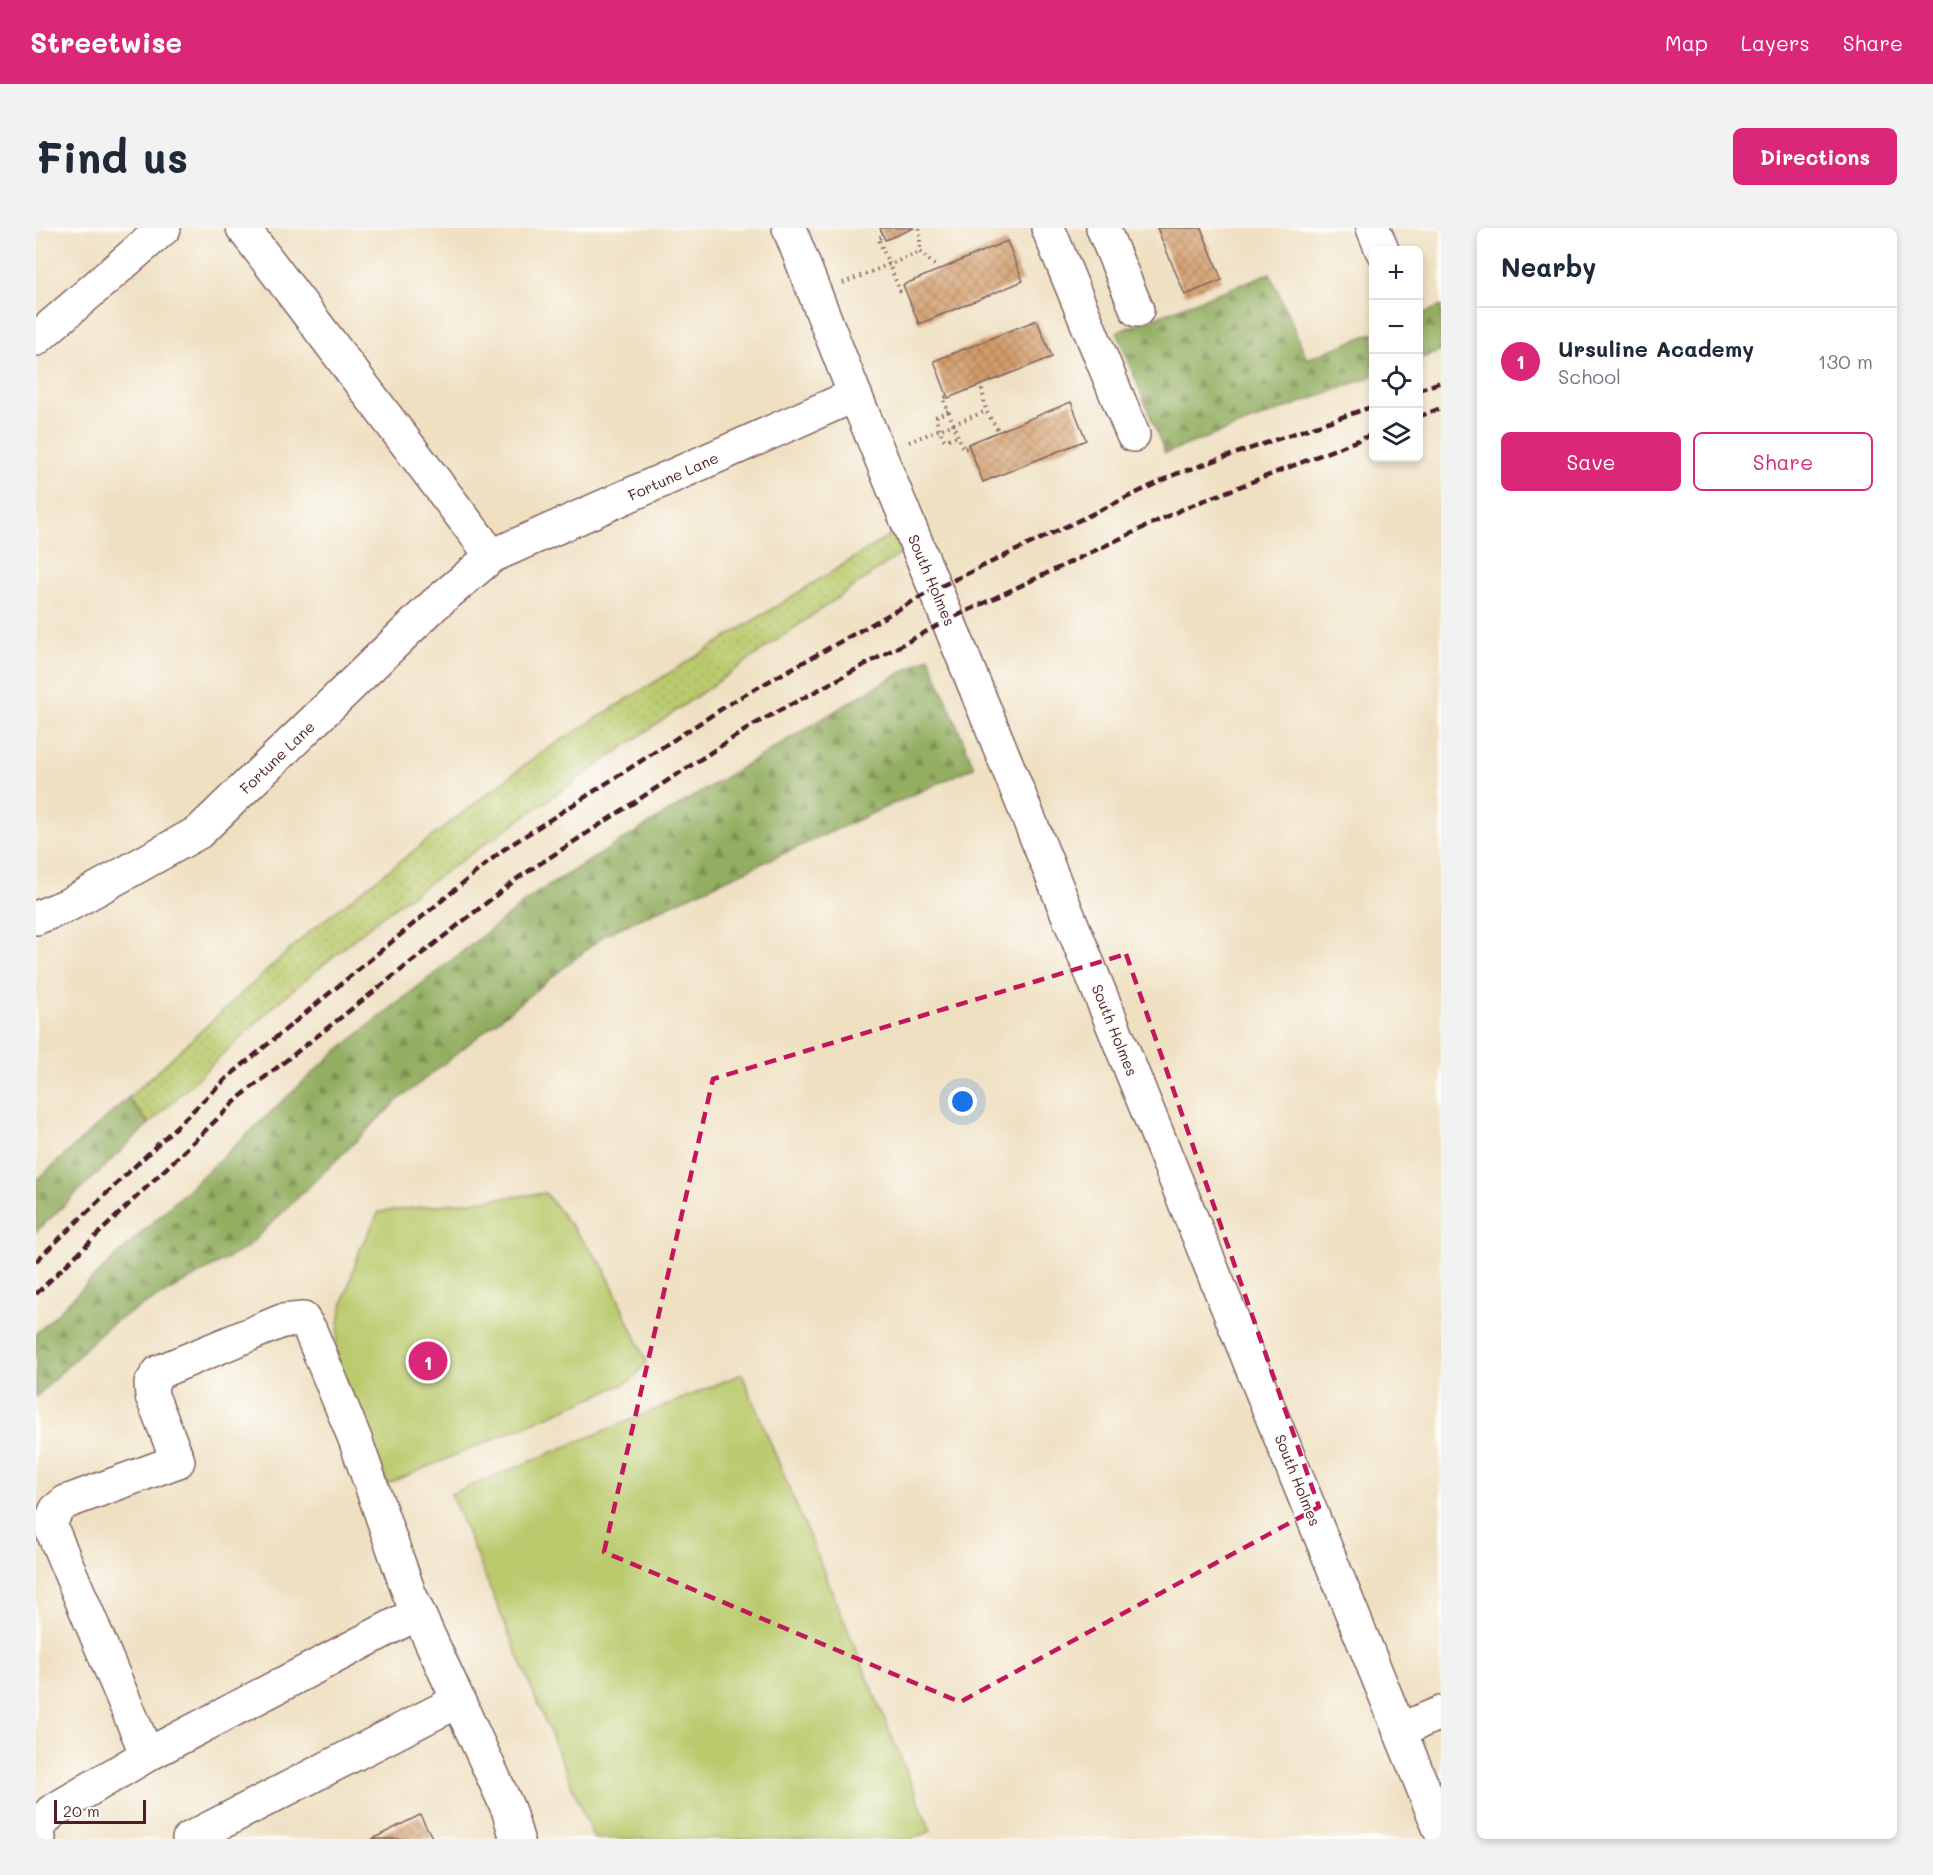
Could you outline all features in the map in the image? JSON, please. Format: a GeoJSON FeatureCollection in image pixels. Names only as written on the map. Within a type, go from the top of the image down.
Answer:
{"type":"FeatureCollection","features":[{"type":"Feature","properties":{"kind":"street"},"geometry":{"type":"LineString","coordinates":[[36,339],[164,228]]}},
{"type":"Feature","properties":{"kind":"street"},"geometry":{"type":"LineString","coordinates":[[243,228],[492,556]]}},
{"type":"Feature","properties":{"kind":"street"},"geometry":{"type":"LineString","coordinates":[[264,258],[275,228]]}},
{"type":"Feature","properties":{"kind":"street","name":"South Holmes"},"geometry":{"type":"LineString","coordinates":[[789,228],[1441,1832]]}},
{"type":"Feature","properties":{"kind":"street"},"geometry":{"type":"LineString","coordinates":[[1048,228],[1133,435]]}},
{"type":"Feature","properties":{"kind":"street"},"geometry":{"type":"LineString","coordinates":[[1103,228],[1137,310]]}},
{"type":"Feature","properties":{"kind":"street"},"geometry":{"type":"LineString","coordinates":[[1373,228],[1380,246]]}},
{"type":"Feature","properties":{"kind":"street","name":"Fortune Lane"},"geometry":{"type":"LineString","coordinates":[[36,918],[68,905],[199,832],[434,606],[492,556],[855,395]]}},
{"type":"Feature","properties":{"kind":"street"},"geometry":{"type":"LineString","coordinates":[[147,1755],[50,1525],[56,1510],[66,1502],[178,1461],[152,1396],[151,1384],[159,1372],[282,1321],[303,1319],[310,1330],[355,1439],[409,1593],[508,1809],[517,1839]]}},
{"type":"Feature","properties":{"kind":"street"},"geometry":{"type":"LineString","coordinates":[[38,1832],[51,1812],[147,1755],[418,1613]]}},
{"type":"Feature","properties":{"kind":"street"},"geometry":{"type":"LineString","coordinates":[[189,1839],[458,1701]]}},
{"type":"Feature","properties":{"kind":"street"},"geometry":{"type":"LineString","coordinates":[[1399,1730],[1441,1713]]}},
{"type":"Feature","properties":{"kind":"path"},"geometry":{"type":"LineString","coordinates":[[920,228],[920,252],[938,268]]}},
{"type":"Feature","properties":{"kind":"path"},"geometry":{"type":"LineString","coordinates":[[881,237],[878,238],[900,291],[903,290]]}},
{"type":"Feature","properties":{"kind":"path"},"geometry":{"type":"LineString","coordinates":[[841,284],[920,252]]}},
{"type":"Feature","properties":{"kind":"path"},"geometry":{"type":"LineString","coordinates":[[982,389],[986,411],[998,430]]}},
{"type":"Feature","properties":{"kind":"path"},"geometry":{"type":"LineString","coordinates":[[946,397],[943,398],[963,449],[967,448]]}},
{"type":"Feature","properties":{"kind":"path"},"geometry":{"type":"LineString","coordinates":[[948,411],[937,416],[939,430],[945,440],[958,436]]}},
{"type":"Feature","properties":{"kind":"path"},"geometry":{"type":"LineString","coordinates":[[906,442],[986,411]]}},
{"type":"Feature","properties":{"kind":"highlighted area"},"geometry":{"type":"Polygon","coordinates":[[[1126,954],[1319,1507],[960,1702],[604,1552],[713,1079],[1126,954]]]}},
{"type":"Feature","properties":{"kind":"green space"},"geometry":{"type":"Polygon","coordinates":[[[1270,273],[1307,359],[1369,335],[1369,377],[1165,453],[1117,332],[1270,273]]]}},
{"type":"Feature","properties":{"kind":"green space"},"geometry":{"type":"Polygon","coordinates":[[[1441,306],[1441,351],[1423,358],[1423,354],[1423,313],[1441,306]]]}},
{"type":"Feature","properties":{"kind":"green space"},"geometry":{"type":"Polygon","coordinates":[[[894,533],[903,552],[382,916],[276,1004],[149,1124],[128,1098],[310,931],[539,754],[894,533]]]}},
{"type":"Feature","properties":{"kind":"green space"},"geometry":{"type":"Polygon","coordinates":[[[929,657],[974,767],[606,934],[397,1101],[246,1248],[110,1324],[36,1397],[36,1334],[332,1055],[535,894],[709,787],[929,657]]]}},
{"type":"Feature","properties":{"kind":"green space"},"geometry":{"type":"Polygon","coordinates":[[[128,1098],[149,1124],[36,1232],[36,1181],[128,1098]]]}},
{"type":"Feature","properties":{"kind":"green space"},"geometry":{"type":"Polygon","coordinates":[[[545,1193],[603,1266],[647,1362],[631,1381],[387,1484],[335,1355],[341,1310],[360,1249],[379,1212],[545,1193]]]}},
{"type":"Feature","properties":{"kind":"green space"},"geometry":{"type":"Polygon","coordinates":[[[742,1374],[931,1831],[912,1839],[594,1839],[451,1494],[742,1374]]]}},
{"type":"Feature","properties":{"kind":"building"},"geometry":{"type":"Polygon","coordinates":[[[880,228],[914,228],[885,240],[880,228]]]}},
{"type":"Feature","properties":{"kind":"building"},"geometry":{"type":"Polygon","coordinates":[[[1157,228],[1201,228],[1222,280],[1185,295],[1157,228]]]}},
{"type":"Feature","properties":{"kind":"building"},"geometry":{"type":"Polygon","coordinates":[[[1007,241],[1023,281],[919,324],[903,285],[1007,241]]]}},
{"type":"Feature","properties":{"kind":"building"},"geometry":{"type":"Polygon","coordinates":[[[1037,320],[1052,357],[948,398],[934,361],[1037,320]]]}},
{"type":"Feature","properties":{"kind":"building"},"geometry":{"type":"Polygon","coordinates":[[[1071,402],[1086,440],[983,482],[968,444],[1071,402]]]}},
{"type":"Feature","properties":{"kind":"building"},"geometry":{"type":"Polygon","coordinates":[[[420,1815],[433,1839],[372,1839],[420,1815]]]}},
{"type":"Feature","properties":{"kind":"railway"},"geometry":{"type":"LineString","coordinates":[[1423,388],[1441,382]]}},
{"type":"Feature","properties":{"kind":"railway"},"geometry":{"type":"LineString","coordinates":[[36,1261],[228,1077],[503,850],[737,699],[935,589],[1176,474],[1369,408]]}},
{"type":"Feature","properties":{"kind":"railway"},"geometry":{"type":"LineString","coordinates":[[1423,415],[1441,408]]}},
{"type":"Feature","properties":{"kind":"railway"},"geometry":{"type":"LineString","coordinates":[[36,1294],[241,1096],[518,878],[753,725],[948,620],[1185,508],[1369,436]]}},
{"type":"Feature","properties":{"kind":"place","name":"Ursuline Academy"},"geometry":{"type":"Point","coordinates":[428,1361]}}]}
